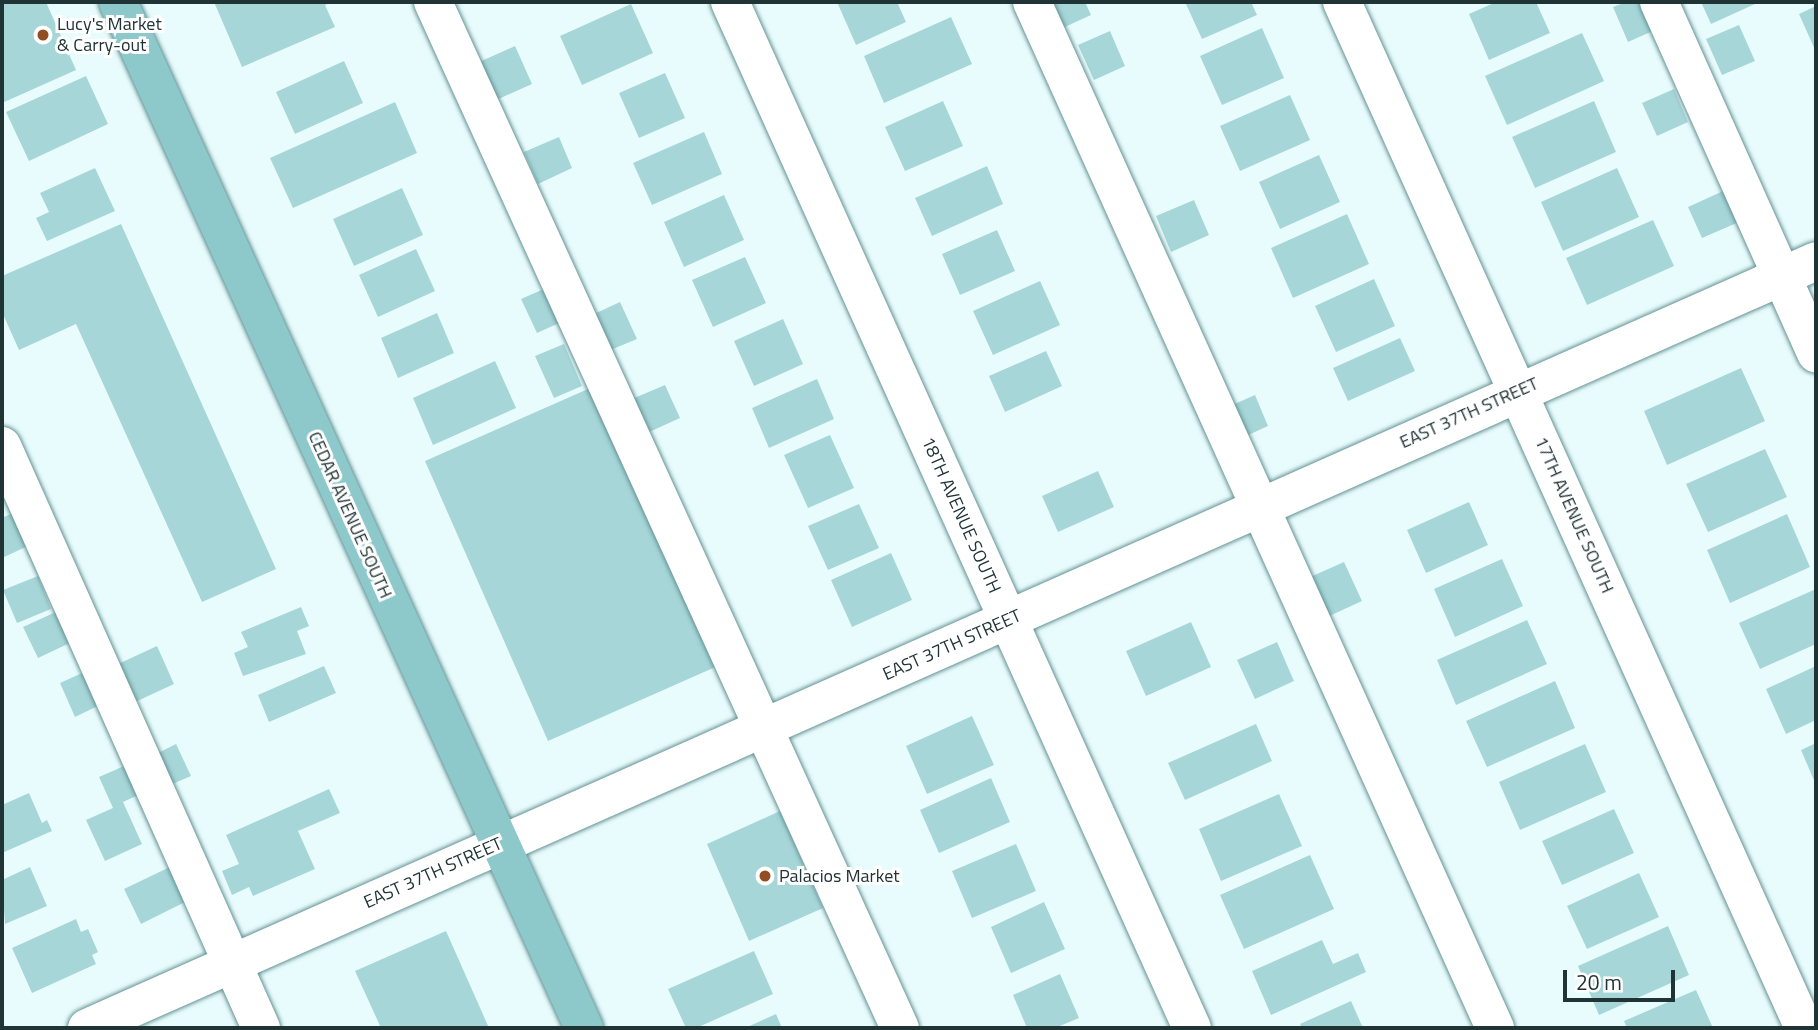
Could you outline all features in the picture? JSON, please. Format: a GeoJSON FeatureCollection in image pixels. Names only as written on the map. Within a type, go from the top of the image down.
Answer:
{"type":"FeatureCollection","features":[{"type":"Feature","properties":{"kind":"main road","name":"CEDAR AVENUE SOUTH"},"geometry":{"type":"LineString","coordinates":[[118,2],[584,1028]]}},
{"type":"Feature","properties":{"kind":"street"},"geometry":{"type":"LineString","coordinates":[[433,2],[900,1028]]}},
{"type":"Feature","properties":{"kind":"street","name":"18TH AVENUE SOUTH"},"geometry":{"type":"LineString","coordinates":[[730,2],[1192,1028]]}},
{"type":"Feature","properties":{"kind":"street"},"geometry":{"type":"LineString","coordinates":[[1032,2],[1258,509],[1495,1028]]}},
{"type":"Feature","properties":{"kind":"street","name":"17TH AVENUE SOUTH"},"geometry":{"type":"LineString","coordinates":[[1342,2],[1804,1028]]}},
{"type":"Feature","properties":{"kind":"street"},"geometry":{"type":"LineString","coordinates":[[1659,2],[1816,353]]}},
{"type":"Feature","properties":{"kind":"street","name":"EAST 37TH STREET"},"geometry":{"type":"LineString","coordinates":[[87,1028],[1816,261]]}},
{"type":"Feature","properties":{"kind":"street"},"geometry":{"type":"LineString","coordinates":[[2,446],[261,1028]]}},
{"type":"Feature","properties":{"kind":"building"},"geometry":{"type":"Polygon","coordinates":[[[2,2],[46,2],[76,70],[2,103],[2,2]]]}},
{"type":"Feature","properties":{"kind":"building"},"geometry":{"type":"Polygon","coordinates":[[[214,2],[333,2],[325,5],[335,27],[242,67],[214,2]]]}},
{"type":"Feature","properties":{"kind":"building"},"geometry":{"type":"Polygon","coordinates":[[[837,2],[897,2],[906,22],[856,45],[837,2]]]}},
{"type":"Feature","properties":{"kind":"building"},"geometry":{"type":"Polygon","coordinates":[[[1043,2],[1085,2],[1091,15],[1056,31],[1043,2]]]}},
{"type":"Feature","properties":{"kind":"building"},"geometry":{"type":"Polygon","coordinates":[[[1185,2],[1251,2],[1257,15],[1202,39],[1185,2]]]}},
{"type":"Feature","properties":{"kind":"building"},"geometry":{"type":"Polygon","coordinates":[[[1496,2],[1536,2],[1550,33],[1489,60],[1469,14],[1496,2]]]}},
{"type":"Feature","properties":{"kind":"building"},"geometry":{"type":"Polygon","coordinates":[[[1626,2],[1653,2],[1664,26],[1628,42],[1613,7],[1626,2]]]}},
{"type":"Feature","properties":{"kind":"building"},"geometry":{"type":"Polygon","coordinates":[[[1701,2],[1755,2],[1755,4],[1711,24],[1701,2]]]}},
{"type":"Feature","properties":{"kind":"building"},"geometry":{"type":"Polygon","coordinates":[[[631,4],[653,53],[582,85],[560,36],[631,4]]]}},
{"type":"Feature","properties":{"kind":"building"},"geometry":{"type":"Polygon","coordinates":[[[1816,6],[1816,52],[1799,14],[1816,6]]]}},
{"type":"Feature","properties":{"kind":"building"},"geometry":{"type":"Polygon","coordinates":[[[951,17],[972,64],[884,103],[864,56],[951,17]]]}},
{"type":"Feature","properties":{"kind":"building"},"geometry":{"type":"Polygon","coordinates":[[[1739,25],[1755,61],[1722,75],[1706,39],[1739,25]]]}},
{"type":"Feature","properties":{"kind":"building"},"geometry":{"type":"Polygon","coordinates":[[[1262,28],[1284,78],[1222,105],[1200,56],[1262,28]]]}},
{"type":"Feature","properties":{"kind":"building"},"geometry":{"type":"Polygon","coordinates":[[[1110,31],[1125,66],[1094,80],[1078,45],[1110,31]]]}},
{"type":"Feature","properties":{"kind":"building"},"geometry":{"type":"Polygon","coordinates":[[[1582,33],[1604,81],[1507,125],[1485,76],[1582,33]]]}},
{"type":"Feature","properties":{"kind":"building"},"geometry":{"type":"Polygon","coordinates":[[[515,46],[532,84],[494,101],[477,63],[515,46]]]}},
{"type":"Feature","properties":{"kind":"building"},"geometry":{"type":"Polygon","coordinates":[[[344,61],[363,103],[295,134],[276,92],[344,61]]]}},
{"type":"Feature","properties":{"kind":"building"},"geometry":{"type":"Polygon","coordinates":[[[665,73],[685,118],[639,138],[619,93],[665,73]]]}},
{"type":"Feature","properties":{"kind":"building"},"geometry":{"type":"Polygon","coordinates":[[[86,76],[108,124],[29,161],[6,112],[86,76]]]}},
{"type":"Feature","properties":{"kind":"building"},"geometry":{"type":"Polygon","coordinates":[[[1674,89],[1688,122],[1657,136],[1642,103],[1674,89]]]}},
{"type":"Feature","properties":{"kind":"building"},"geometry":{"type":"Polygon","coordinates":[[[1290,95],[1310,140],[1240,171],[1220,126],[1290,95]]]}},
{"type":"Feature","properties":{"kind":"building"},"geometry":{"type":"Polygon","coordinates":[[[943,101],[963,146],[905,171],[885,127],[943,101]]]}},
{"type":"Feature","properties":{"kind":"building"},"geometry":{"type":"Polygon","coordinates":[[[1594,101],[1616,152],[1535,188],[1512,137],[1594,101]]]}},
{"type":"Feature","properties":{"kind":"building"},"geometry":{"type":"Polygon","coordinates":[[[395,102],[417,153],[293,208],[270,158],[395,102]]]}},
{"type":"Feature","properties":{"kind":"building"},"geometry":{"type":"Polygon","coordinates":[[[704,132],[722,174],[652,205],[633,163],[704,132]]]}},
{"type":"Feature","properties":{"kind":"building"},"geometry":{"type":"Polygon","coordinates":[[[559,137],[572,168],[538,184],[524,152],[559,137]]]}},
{"type":"Feature","properties":{"kind":"building"},"geometry":{"type":"Polygon","coordinates":[[[1319,155],[1340,202],[1280,229],[1259,182],[1319,155]]]}},
{"type":"Feature","properties":{"kind":"building"},"geometry":{"type":"Polygon","coordinates":[[[987,166],[1003,204],[932,236],[915,198],[987,166]]]}},
{"type":"Feature","properties":{"kind":"building"},"geometry":{"type":"Polygon","coordinates":[[[95,168],[115,211],[47,241],[36,218],[49,212],[40,193],[95,168]]]}},
{"type":"Feature","properties":{"kind":"building"},"geometry":{"type":"Polygon","coordinates":[[[1617,168],[1639,217],[1563,251],[1541,202],[1617,168]]]}},
{"type":"Feature","properties":{"kind":"building"},"geometry":{"type":"Polygon","coordinates":[[[1732,187],[1746,219],[1702,238],[1688,207],[1732,187]]]}},
{"type":"Feature","properties":{"kind":"building"},"geometry":{"type":"Polygon","coordinates":[[[402,188],[423,235],[354,266],[333,219],[402,188]]]}},
{"type":"Feature","properties":{"kind":"building"},"geometry":{"type":"Polygon","coordinates":[[[724,195],[744,240],[684,267],[664,222],[724,195]]]}},
{"type":"Feature","properties":{"kind":"building"},"geometry":{"type":"Polygon","coordinates":[[[1194,200],[1209,235],[1171,252],[1156,216],[1194,200]]]}},
{"type":"Feature","properties":{"kind":"building"},"geometry":{"type":"Polygon","coordinates":[[[1347,214],[1369,264],[1293,298],[1271,248],[1347,214]]]}},
{"type":"Feature","properties":{"kind":"building"},"geometry":{"type":"Polygon","coordinates":[[[1653,220],[1674,266],[1587,305],[1566,258],[1653,220]]]}},
{"type":"Feature","properties":{"kind":"building"},"geometry":{"type":"Polygon","coordinates":[[[121,224],[276,569],[202,602],[76,324],[19,350],[2,312],[2,276],[121,224]]]}},
{"type":"Feature","properties":{"kind":"building"},"geometry":{"type":"Polygon","coordinates":[[[997,230],[1015,271],[960,295],[942,254],[997,230]]]}},
{"type":"Feature","properties":{"kind":"building"},"geometry":{"type":"Polygon","coordinates":[[[416,249],[435,291],[378,317],[359,275],[416,249]]]}},
{"type":"Feature","properties":{"kind":"building"},"geometry":{"type":"Polygon","coordinates":[[[745,257],[766,303],[713,327],[692,280],[745,257]]]}},
{"type":"Feature","properties":{"kind":"building"},"geometry":{"type":"Polygon","coordinates":[[[1374,279],[1395,326],[1336,352],[1315,306],[1374,279]]]}},
{"type":"Feature","properties":{"kind":"building"},"geometry":{"type":"Polygon","coordinates":[[[1040,281],[1060,325],[993,355],[973,311],[1040,281]]]}},
{"type":"Feature","properties":{"kind":"building"},"geometry":{"type":"Polygon","coordinates":[[[553,285],[568,319],[537,333],[521,299],[553,285]]]}},
{"type":"Feature","properties":{"kind":"building"},"geometry":{"type":"Polygon","coordinates":[[[620,302],[637,339],[608,351],[592,315],[620,302]]]}},
{"type":"Feature","properties":{"kind":"building"},"geometry":{"type":"Polygon","coordinates":[[[437,313],[454,353],[398,378],[381,338],[437,313]]]}},
{"type":"Feature","properties":{"kind":"building"},"geometry":{"type":"Polygon","coordinates":[[[783,319],[803,364],[754,386],[734,341],[783,319]]]}},
{"type":"Feature","properties":{"kind":"building"},"geometry":{"type":"Polygon","coordinates":[[[1400,338],[1415,371],[1348,401],[1333,368],[1400,338]]]}},
{"type":"Feature","properties":{"kind":"building"},"geometry":{"type":"Polygon","coordinates":[[[564,344],[582,386],[554,398],[535,356],[564,344]]]}},
{"type":"Feature","properties":{"kind":"building"},"geometry":{"type":"Polygon","coordinates":[[[1046,351],[1062,386],[1005,412],[989,376],[1046,351]]]}},
{"type":"Feature","properties":{"kind":"building"},"geometry":{"type":"Polygon","coordinates":[[[495,361],[516,408],[433,445],[413,398],[495,361]]]}},
{"type":"Feature","properties":{"kind":"building"},"geometry":{"type":"Polygon","coordinates":[[[1741,368],[1765,421],[1667,465],[1644,411],[1741,368]]]}},
{"type":"Feature","properties":{"kind":"building"},"geometry":{"type":"Polygon","coordinates":[[[817,379],[834,419],[769,448],[752,408],[817,379]]]}},
{"type":"Feature","properties":{"kind":"building"},"geometry":{"type":"Polygon","coordinates":[[[597,385],[720,665],[548,741],[425,461],[597,385]]]}},
{"type":"Feature","properties":{"kind":"building"},"geometry":{"type":"Polygon","coordinates":[[[665,385],[680,418],[647,433],[632,399],[665,385]]]}},
{"type":"Feature","properties":{"kind":"building"},"geometry":{"type":"Polygon","coordinates":[[[1255,395],[1268,426],[1244,437],[1230,406],[1255,395]]]}},
{"type":"Feature","properties":{"kind":"building"},"geometry":{"type":"Polygon","coordinates":[[[830,435],[854,488],[808,508],[784,455],[830,435]]]}},
{"type":"Feature","properties":{"kind":"building"},"geometry":{"type":"Polygon","coordinates":[[[1765,449],[1787,497],[1708,532],[1686,484],[1765,449]]]}},
{"type":"Feature","properties":{"kind":"building"},"geometry":{"type":"Polygon","coordinates":[[[1098,471],[1114,507],[1058,532],[1042,496],[1098,471]]]}},
{"type":"Feature","properties":{"kind":"building"},"geometry":{"type":"Polygon","coordinates":[[[1469,502],[1488,545],[1426,573],[1407,530],[1469,502]]]}},
{"type":"Feature","properties":{"kind":"building"},"geometry":{"type":"Polygon","coordinates":[[[859,504],[879,548],[828,570],[808,526],[859,504]]]}},
{"type":"Feature","properties":{"kind":"building"},"geometry":{"type":"Polygon","coordinates":[[[17,511],[32,544],[2,558],[2,518],[17,511]]]}},
{"type":"Feature","properties":{"kind":"building"},"geometry":{"type":"Polygon","coordinates":[[[1787,514],[1810,567],[1730,603],[1707,550],[1787,514]]]}},
{"type":"Feature","properties":{"kind":"building"},"geometry":{"type":"Polygon","coordinates":[[[891,553],[912,600],[852,627],[831,580],[891,553]]]}},
{"type":"Feature","properties":{"kind":"building"},"geometry":{"type":"Polygon","coordinates":[[[1502,559],[1523,606],[1455,637],[1434,589],[1502,559]]]}},
{"type":"Feature","properties":{"kind":"building"},"geometry":{"type":"Polygon","coordinates":[[[1344,562],[1362,601],[1325,618],[1308,578],[1344,562]]]}},
{"type":"Feature","properties":{"kind":"building"},"geometry":{"type":"Polygon","coordinates":[[[38,576],[51,609],[17,623],[3,590],[38,576]]]}},
{"type":"Feature","properties":{"kind":"building"},"geometry":{"type":"Polygon","coordinates":[[[1816,589],[1816,644],[1760,669],[1739,623],[1816,589]]]}},
{"type":"Feature","properties":{"kind":"building"},"geometry":{"type":"Polygon","coordinates":[[[301,607],[309,626],[297,631],[306,654],[243,676],[234,653],[248,647],[241,632],[301,607]]]}},
{"type":"Feature","properties":{"kind":"building"},"geometry":{"type":"Polygon","coordinates":[[[58,611],[72,642],[38,658],[23,627],[58,611]]]}},
{"type":"Feature","properties":{"kind":"building"},"geometry":{"type":"Polygon","coordinates":[[[1527,620],[1547,664],[1456,705],[1437,660],[1527,620]]]}},
{"type":"Feature","properties":{"kind":"building"},"geometry":{"type":"Polygon","coordinates":[[[1191,622],[1211,667],[1146,696],[1126,651],[1191,622]]]}},
{"type":"Feature","properties":{"kind":"building"},"geometry":{"type":"Polygon","coordinates":[[[1277,642],[1294,681],[1255,699],[1237,660],[1277,642]]]}},
{"type":"Feature","properties":{"kind":"building"},"geometry":{"type":"Polygon","coordinates":[[[157,646],[174,684],[133,703],[116,665],[157,646]]]}},
{"type":"Feature","properties":{"kind":"building"},"geometry":{"type":"Polygon","coordinates":[[[324,666],[336,693],[269,722],[258,695],[324,666]]]}},
{"type":"Feature","properties":{"kind":"building"},"geometry":{"type":"Polygon","coordinates":[[[1816,666],[1816,720],[1786,734],[1766,689],[1816,666]]]}},
{"type":"Feature","properties":{"kind":"building"},"geometry":{"type":"Polygon","coordinates":[[[91,669],[106,702],[75,717],[60,683],[91,669]]]}},
{"type":"Feature","properties":{"kind":"building"},"geometry":{"type":"Polygon","coordinates":[[[1555,681],[1575,728],[1487,767],[1466,721],[1555,681]]]}},
{"type":"Feature","properties":{"kind":"building"},"geometry":{"type":"Polygon","coordinates":[[[972,716],[994,765],[927,794],[906,746],[972,716]]]}},
{"type":"Feature","properties":{"kind":"building"},"geometry":{"type":"Polygon","coordinates":[[[1256,724],[1272,761],[1185,800],[1168,763],[1256,724]]]}},
{"type":"Feature","properties":{"kind":"building"},"geometry":{"type":"Polygon","coordinates":[[[1816,743],[1816,785],[1801,750],[1816,743]]]}},
{"type":"Feature","properties":{"kind":"building"},"geometry":{"type":"Polygon","coordinates":[[[176,744],[191,776],[170,785],[156,754],[176,744]]]}},
{"type":"Feature","properties":{"kind":"building"},"geometry":{"type":"Polygon","coordinates":[[[1585,744],[1606,792],[1520,830],[1499,782],[1585,744]]]}},
{"type":"Feature","properties":{"kind":"building"},"geometry":{"type":"Polygon","coordinates":[[[131,763],[145,792],[123,802],[142,844],[105,861],[86,820],[113,808],[99,777],[131,763]]]}},
{"type":"Feature","properties":{"kind":"building"},"geometry":{"type":"Polygon","coordinates":[[[991,778],[1010,822],[939,853],[920,810],[991,778]]]}},
{"type":"Feature","properties":{"kind":"building"},"geometry":{"type":"Polygon","coordinates":[[[329,789],[340,813],[298,831],[315,869],[253,896],[249,887],[232,895],[222,871],[239,864],[226,835],[329,789]]]}},
{"type":"Feature","properties":{"kind":"building"},"geometry":{"type":"Polygon","coordinates":[[[29,793],[42,823],[47,820],[52,831],[2,853],[2,805],[29,793]]]}},
{"type":"Feature","properties":{"kind":"building"},"geometry":{"type":"Polygon","coordinates":[[[1279,794],[1302,846],[1221,881],[1199,829],[1279,794]]]}},
{"type":"Feature","properties":{"kind":"building"},"geometry":{"type":"Polygon","coordinates":[[[1614,809],[1634,853],[1562,885],[1542,841],[1614,809]]]}},
{"type":"Feature","properties":{"kind":"building","name":"Palacios Market"},"geometry":{"type":"Polygon","coordinates":[[[780,811],[823,908],[749,941],[707,844],[780,811]]]}},
{"type":"Feature","properties":{"kind":"building"},"geometry":{"type":"Polygon","coordinates":[[[1016,844],[1036,891],[972,918],[952,871],[1016,844]]]}},
{"type":"Feature","properties":{"kind":"building"},"geometry":{"type":"Polygon","coordinates":[[[1310,855],[1334,909],[1244,949],[1220,895],[1310,855]]]}},
{"type":"Feature","properties":{"kind":"building"},"geometry":{"type":"Polygon","coordinates":[[[174,865],[191,899],[141,924],[124,889],[174,865]]]}},
{"type":"Feature","properties":{"kind":"building"},"geometry":{"type":"Polygon","coordinates":[[[30,867],[47,906],[5,924],[2,880],[30,867]]]}},
{"type":"Feature","properties":{"kind":"building"},"geometry":{"type":"Polygon","coordinates":[[[1639,873],[1659,917],[1587,949],[1567,906],[1639,873]]]}},
{"type":"Feature","properties":{"kind":"building"},"geometry":{"type":"Polygon","coordinates":[[[1044,902],[1065,949],[1011,973],[991,927],[1044,902]]]}},
{"type":"Feature","properties":{"kind":"building"},"geometry":{"type":"Polygon","coordinates":[[[76,919],[81,932],[88,929],[98,952],[92,955],[96,964],[32,993],[12,948],[76,919]]]}},
{"type":"Feature","properties":{"kind":"building"},"geometry":{"type":"Polygon","coordinates":[[[1668,926],[1689,975],[1599,1015],[1578,966],[1668,926]]]}},
{"type":"Feature","properties":{"kind":"building"},"geometry":{"type":"Polygon","coordinates":[[[446,931],[489,1028],[381,1028],[355,971],[446,931]]]}},
{"type":"Feature","properties":{"kind":"building"},"geometry":{"type":"Polygon","coordinates":[[[1322,940],[1333,964],[1358,953],[1366,972],[1271,1015],[1252,971],[1322,940]]]}},
{"type":"Feature","properties":{"kind":"building"},"geometry":{"type":"Polygon","coordinates":[[[754,951],[773,994],[696,1028],[686,1028],[668,989],[754,951]]]}},
{"type":"Feature","properties":{"kind":"building"},"geometry":{"type":"Polygon","coordinates":[[[1060,974],[1079,1018],[1055,1028],[1027,1028],[1013,995],[1060,974]]]}},
{"type":"Feature","properties":{"kind":"building"},"geometry":{"type":"Polygon","coordinates":[[[1696,990],[1713,1028],[1627,1028],[1624,1021],[1696,990]]]}},
{"type":"Feature","properties":{"kind":"building"},"geometry":{"type":"Polygon","coordinates":[[[1351,1001],[1363,1028],[1302,1028],[1300,1024],[1351,1001]]]}},
{"type":"Feature","properties":{"kind":"building"},"geometry":{"type":"Polygon","coordinates":[[[776,1014],[782,1028],[745,1028],[776,1014]]]}},
{"type":"Feature","properties":{"kind":"place","name":"Lucy's Market & Carry-out"},"geometry":{"type":"Point","coordinates":[43,35]}},
{"type":"Feature","properties":{"kind":"place","name":"Palacios Market"},"geometry":{"type":"Point","coordinates":[765,876]}}]}
